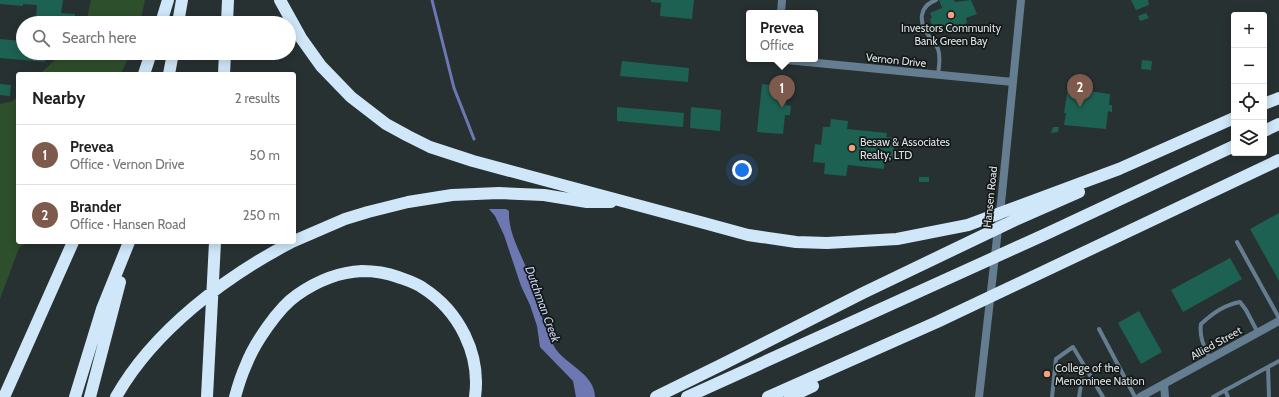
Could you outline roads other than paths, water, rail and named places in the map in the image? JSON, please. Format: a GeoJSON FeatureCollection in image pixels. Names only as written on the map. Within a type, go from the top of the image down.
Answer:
{"type":"FeatureCollection","features":[{"type":"Feature","properties":{"kind":"highway"},"geometry":{"type":"LineString","coordinates":[[163,16],[168,0]]}},
{"type":"Feature","properties":{"kind":"highway"},"geometry":{"type":"LineString","coordinates":[[179,16],[182,0]]}},
{"type":"Feature","properties":{"kind":"highway"},"geometry":{"type":"LineString","coordinates":[[227,16],[228,0]]}},
{"type":"Feature","properties":{"kind":"highway"},"geometry":{"type":"LineString","coordinates":[[280,0],[289,16]]}},
{"type":"Feature","properties":{"kind":"highway"},"geometry":{"type":"LineString","coordinates":[[296,29],[321,66],[351,97],[386,124],[430,147],[473,161],[748,235],[796,242],[861,242],[897,239],[968,225],[1119,169],[1231,119]]}},
{"type":"Feature","properties":{"kind":"highway"},"geometry":{"type":"LineString","coordinates":[[145,72],[149,60]]}},
{"type":"Feature","properties":{"kind":"highway"},"geometry":{"type":"LineString","coordinates":[[169,72],[172,60]]}},
{"type":"Feature","properties":{"kind":"highway"},"geometry":{"type":"LineString","coordinates":[[224,72],[225,60]]}},
{"type":"Feature","properties":{"kind":"highway"},"geometry":{"type":"LineString","coordinates":[[1267,103],[1279,98]]}},
{"type":"Feature","properties":{"kind":"highway"},"geometry":{"type":"LineString","coordinates":[[1267,130],[1279,124]]}},
{"type":"Feature","properties":{"kind":"highway"},"geometry":{"type":"LineString","coordinates":[[687,397],[1039,237],[1231,147]]}},
{"type":"Feature","properties":{"kind":"highway"},"geometry":{"type":"LineString","coordinates":[[768,397],[937,322],[1279,160]]}},
{"type":"Feature","properties":{"kind":"highway"},"geometry":{"type":"LineString","coordinates":[[656,397],[863,293],[1011,222],[1077,193],[1119,169]]}},
{"type":"Feature","properties":{"kind":"highway"},"geometry":{"type":"LineString","coordinates":[[296,240],[345,219],[368,212],[408,202],[452,195],[544,195],[587,202],[630,203]]}},
{"type":"Feature","properties":{"kind":"highway"},"geometry":{"type":"LineString","coordinates":[[4,397],[72,244]]}},
{"type":"Feature","properties":{"kind":"highway"},"geometry":{"type":"LineString","coordinates":[[75,397],[102,310],[128,244]]}},
{"type":"Feature","properties":{"kind":"highway"},"geometry":{"type":"LineString","coordinates":[[90,397],[128,244]]}},
{"type":"Feature","properties":{"kind":"highway"},"geometry":{"type":"LineString","coordinates":[[207,397],[215,244]]}},
{"type":"Feature","properties":{"kind":"highway"},"geometry":{"type":"LineString","coordinates":[[116,397],[146,354],[199,302],[251,265],[288,244]]}},
{"type":"Feature","properties":{"kind":"highway"},"geometry":{"type":"LineString","coordinates":[[235,397],[246,364],[260,339],[279,313],[296,295],[318,282],[335,276],[362,271],[380,272],[393,275],[422,287],[436,297],[453,314],[462,328],[473,357],[476,374],[475,397]]}},
{"type":"Feature","properties":{"kind":"highway"},"geometry":{"type":"LineString","coordinates":[[790,397],[937,322]]}},
{"type":"Feature","properties":{"kind":"street"},"geometry":{"type":"LineString","coordinates":[[781,10],[782,0]]}},
{"type":"Feature","properties":{"kind":"street","name":"Hansen Road"},"geometry":{"type":"LineString","coordinates":[[978,397],[1002,194],[1021,0]]}},
{"type":"Feature","properties":{"kind":"street","name":"Vernon Drive"},"geometry":{"type":"LineString","coordinates":[[806,62],[1013,82]]}},
{"type":"Feature","properties":{"kind":"street","name":"Allied Street"},"geometry":{"type":"LineString","coordinates":[[1140,397],[1279,321]]}},
{"type":"Feature","properties":{"kind":"street"},"geometry":{"type":"LineString","coordinates":[[1164,384],[1166,397]]}},
{"type":"Feature","properties":{"kind":"lane"},"geometry":{"type":"LineString","coordinates":[[936,0],[930,2],[926,6],[922,16],[925,30],[937,47],[939,54],[938,75]]}},
{"type":"Feature","properties":{"kind":"lane"},"geometry":{"type":"LineString","coordinates":[[1237,242],[1279,318]]}},
{"type":"Feature","properties":{"kind":"lane"},"geometry":{"type":"LineString","coordinates":[[1210,359],[1202,341],[1200,333],[1201,324],[1213,313],[1229,304],[1240,302],[1258,333]]}},
{"type":"Feature","properties":{"kind":"lane"},"geometry":{"type":"LineString","coordinates":[[1099,329],[1136,397]]}},
{"type":"Feature","properties":{"kind":"lane"},"geometry":{"type":"LineString","coordinates":[[1052,397],[1056,359],[1073,347],[1103,397]]}},
{"type":"Feature","properties":{"kind":"lane"},"geometry":{"type":"LineString","coordinates":[[1213,397],[1279,361]]}},
{"type":"Feature","properties":{"kind":"lane"},"geometry":{"type":"LineString","coordinates":[[1079,397],[1084,365]]}},
{"type":"Feature","properties":{"kind":"lane"},"geometry":{"type":"LineString","coordinates":[[1268,367],[1269,397]]}},
{"type":"Feature","properties":{"kind":"lane"},"geometry":{"type":"LineString","coordinates":[[1225,390],[1228,397]]}},
{"type":"Feature","properties":{"kind":"water"},"geometry":{"type":"Polygon","coordinates":[[[489,209],[506,209],[509,211],[509,219],[513,235],[528,273],[550,339],[560,354],[590,382],[594,389],[595,397],[576,397],[573,381],[540,347],[537,326],[530,305],[521,286],[504,235],[495,216],[489,209]]]}},
{"type":"Feature","properties":{"kind":"waterway","name":"Dutchman Creek"},"geometry":{"type":"LineString","coordinates":[[432,0],[454,88],[474,139]]}},
{"type":"Feature","properties":{"kind":"place","name":"Investors Community Bank Green Bay"},"geometry":{"type":"Point","coordinates":[951,15]}},
{"type":"Feature","properties":{"kind":"place","name":"Brander"},"geometry":{"type":"Point","coordinates":[1080,107]}},
{"type":"Feature","properties":{"kind":"place","name":"Prevea"},"geometry":{"type":"Point","coordinates":[782,108]}},
{"type":"Feature","properties":{"kind":"place","name":"Besaw & Associates Realty, LTD"},"geometry":{"type":"Point","coordinates":[852,148]}},
{"type":"Feature","properties":{"kind":"place","name":"College of the Menominee Nation"},"geometry":{"type":"Point","coordinates":[1047,374]}}]}
